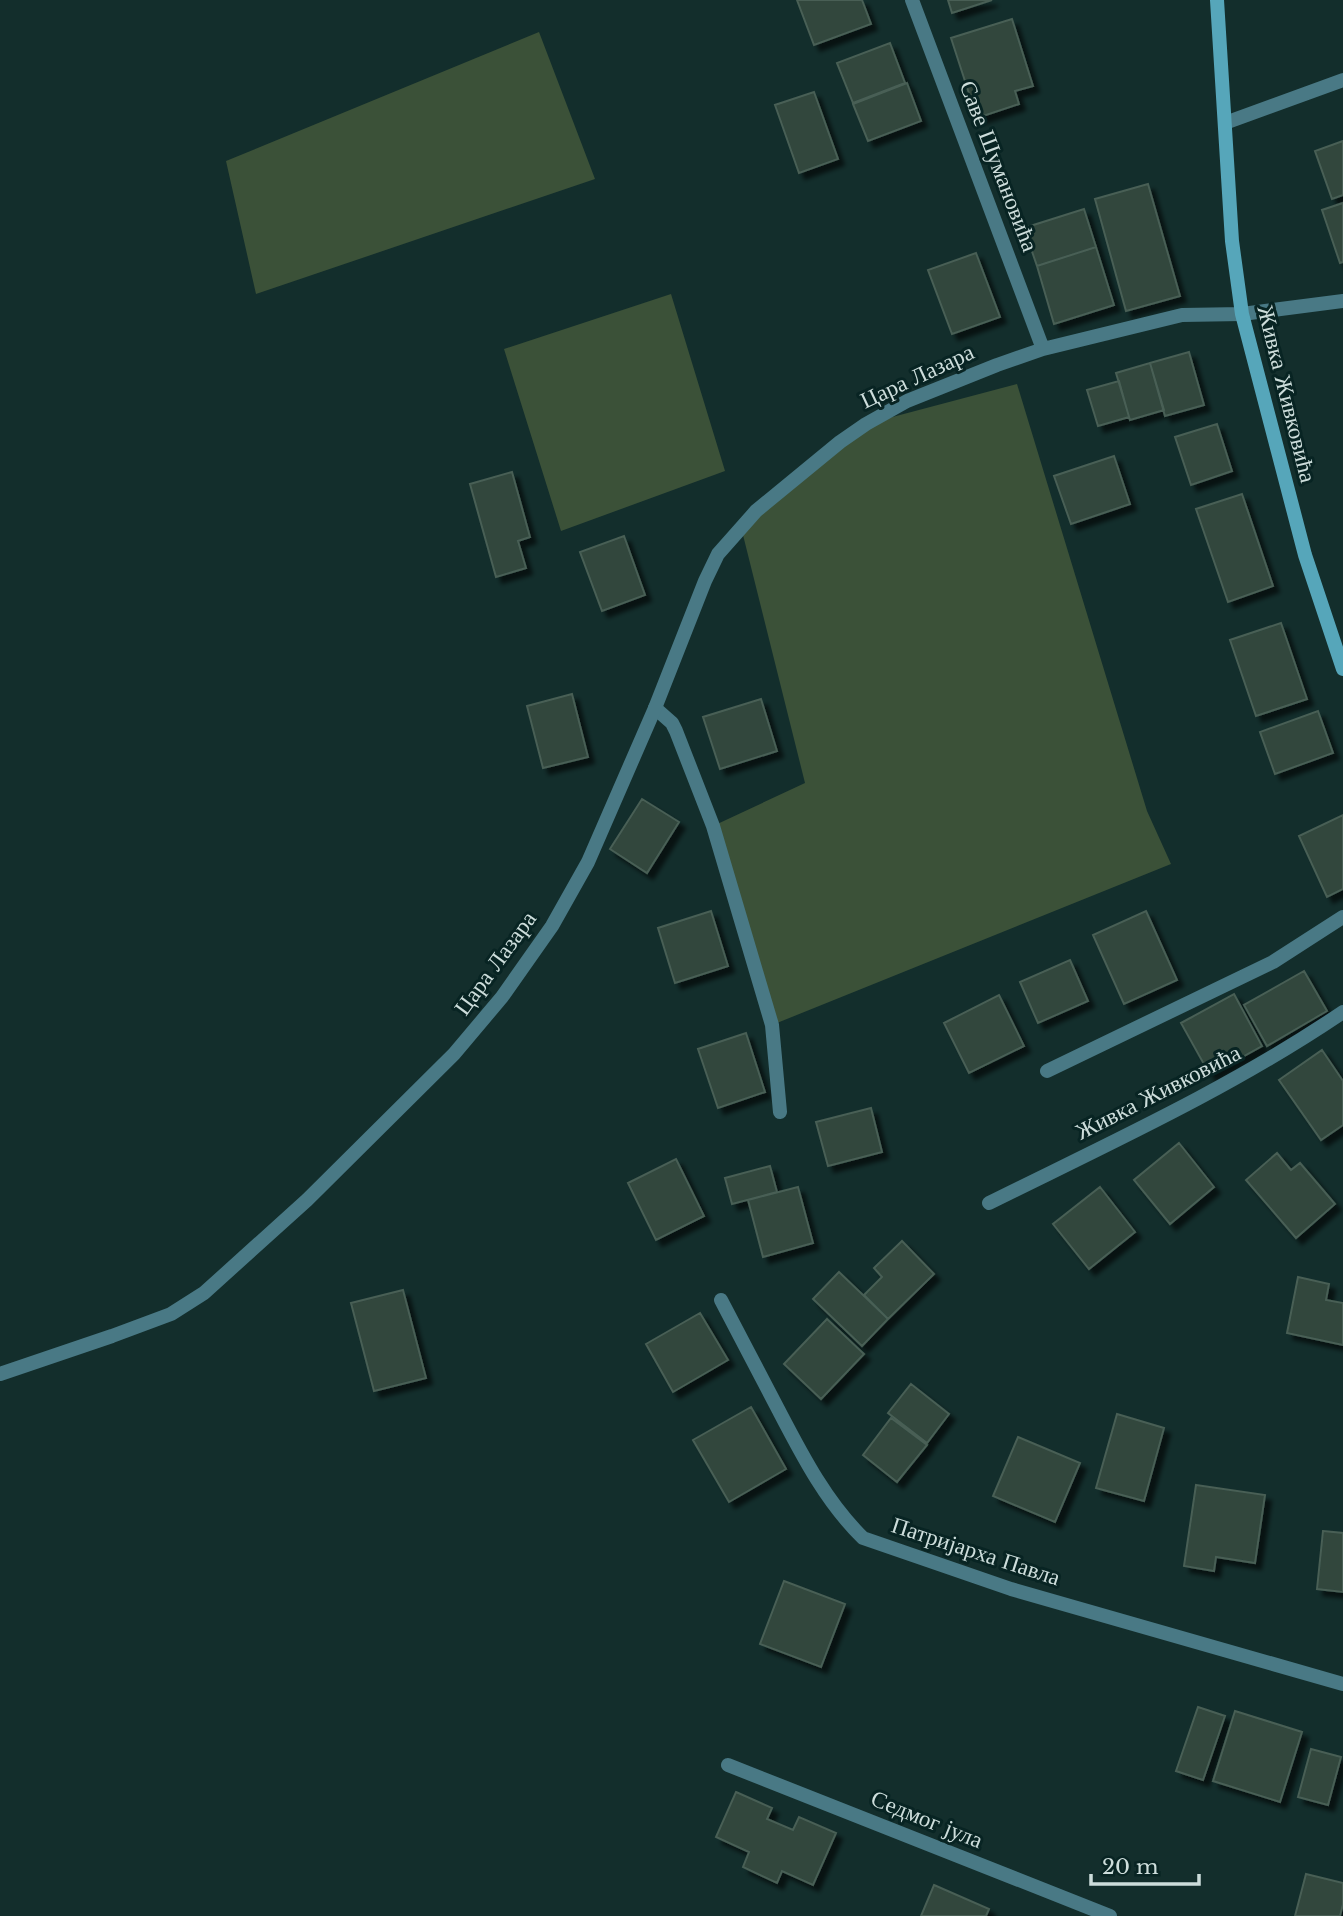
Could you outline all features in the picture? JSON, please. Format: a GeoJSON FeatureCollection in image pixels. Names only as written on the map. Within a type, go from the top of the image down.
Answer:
{"type":"FeatureCollection","features":[{"type":"Feature","properties":{"kind":"street","name":"Саве Шумановића"},"geometry":{"type":"LineString","coordinates":[[912,0],[1043,349]]}},
{"type":"Feature","properties":{"kind":"street","name":"Живка Живковића"},"geometry":{"type":"LineString","coordinates":[[1217,0],[1232,241],[1242,314],[1305,555],[1343,669]]}},
{"type":"Feature","properties":{"kind":"street"},"geometry":{"type":"LineString","coordinates":[[1225,123],[1343,80]]}},
{"type":"Feature","properties":{"kind":"street","name":"Цара Лазара"},"geometry":{"type":"LineString","coordinates":[[0,1374],[171,1314],[204,1293],[307,1200],[454,1054],[502,997],[552,926],[588,862],[718,554],[756,511],[840,442],[907,401],[1043,349],[1182,315],[1242,314],[1343,301]]}},
{"type":"Feature","properties":{"kind":"street"},"geometry":{"type":"LineString","coordinates":[[655,708],[672,723],[676,731],[713,826],[772,1025],[780,1112]]}},
{"type":"Feature","properties":{"kind":"street"},"geometry":{"type":"LineString","coordinates":[[1047,1072],[1273,962],[1343,917]]}},
{"type":"Feature","properties":{"kind":"street","name":"Живка Живковића"},"geometry":{"type":"LineString","coordinates":[[989,1203],[1216,1091],[1304,1039],[1343,1012]]}},
{"type":"Feature","properties":{"kind":"street","name":"Патријарха Павла"},"geometry":{"type":"LineString","coordinates":[[721,1300],[794,1440],[829,1500],[863,1538],[1011,1589],[1343,1684]]}},
{"type":"Feature","properties":{"kind":"street","name":"Седмог јула"},"geometry":{"type":"LineString","coordinates":[[728,1765],[1110,1916]]}},
{"type":"Feature","properties":{"kind":"green space"},"geometry":{"type":"Polygon","coordinates":[[[539,32],[595,179],[256,294],[226,161],[539,32]]]}},
{"type":"Feature","properties":{"kind":"green space"},"geometry":{"type":"Polygon","coordinates":[[[671,294],[725,471],[561,531],[504,349],[671,294]]]}},
{"type":"Feature","properties":{"kind":"green space"},"geometry":{"type":"Polygon","coordinates":[[[1017,384],[1147,811],[1171,864],[772,1025],[713,826],[805,783],[741,527],[866,424],[1017,384]]]}},
{"type":"Feature","properties":{"kind":"building"},"geometry":{"type":"Polygon","coordinates":[[[797,0],[862,0],[871,24],[814,45],[797,0]]]}},
{"type":"Feature","properties":{"kind":"building"},"geometry":{"type":"Polygon","coordinates":[[[948,0],[992,0],[952,13],[948,0]]]}},
{"type":"Feature","properties":{"kind":"building"},"geometry":{"type":"Polygon","coordinates":[[[1012,19],[1033,86],[1015,91],[1019,104],[977,118],[951,38],[1012,19]]]}},
{"type":"Feature","properties":{"kind":"building"},"geometry":{"type":"Polygon","coordinates":[[[890,43],[905,83],[853,103],[837,63],[890,43]]]}},
{"type":"Feature","properties":{"kind":"building"},"geometry":{"type":"Polygon","coordinates":[[[907,83],[921,121],[868,141],[853,104],[907,83]]]}},
{"type":"Feature","properties":{"kind":"building"},"geometry":{"type":"Polygon","coordinates":[[[814,92],[838,159],[799,173],[775,105],[814,92]]]}},
{"type":"Feature","properties":{"kind":"building"},"geometry":{"type":"Polygon","coordinates":[[[1343,141],[1343,195],[1332,199],[1315,151],[1343,141]]]}},
{"type":"Feature","properties":{"kind":"building"},"geometry":{"type":"Polygon","coordinates":[[[1148,184],[1180,296],[1126,311],[1095,199],[1148,184]]]}},
{"type":"Feature","properties":{"kind":"building"},"geometry":{"type":"Polygon","coordinates":[[[1343,203],[1343,262],[1340,263],[1322,210],[1343,203]]]}},
{"type":"Feature","properties":{"kind":"building"},"geometry":{"type":"Polygon","coordinates":[[[1084,209],[1096,247],[1037,266],[1024,228],[1084,209]]]}},
{"type":"Feature","properties":{"kind":"building"},"geometry":{"type":"Polygon","coordinates":[[[1096,247],[1114,305],[1054,324],[1037,266],[1096,247]]]}},
{"type":"Feature","properties":{"kind":"building"},"geometry":{"type":"Polygon","coordinates":[[[976,253],[1000,317],[952,334],[928,270],[976,253]]]}},
{"type":"Feature","properties":{"kind":"building"},"geometry":{"type":"Polygon","coordinates":[[[1189,352],[1204,405],[1165,416],[1150,363],[1189,352]]]}},
{"type":"Feature","properties":{"kind":"building"},"geometry":{"type":"Polygon","coordinates":[[[1150,363],[1164,410],[1130,420],[1116,373],[1150,363]]]}},
{"type":"Feature","properties":{"kind":"building"},"geometry":{"type":"Polygon","coordinates":[[[1119,381],[1129,417],[1098,426],[1087,390],[1119,381]]]}},
{"type":"Feature","properties":{"kind":"building"},"geometry":{"type":"Polygon","coordinates":[[[1217,424],[1232,471],[1191,485],[1175,437],[1217,424]]]}},
{"type":"Feature","properties":{"kind":"building"},"geometry":{"type":"Polygon","coordinates":[[[1114,456],[1130,504],[1071,524],[1054,476],[1114,456]]]}},
{"type":"Feature","properties":{"kind":"building"},"geometry":{"type":"Polygon","coordinates":[[[512,472],[530,537],[518,541],[526,568],[496,577],[470,484],[512,472]]]}},
{"type":"Feature","properties":{"kind":"building"},"geometry":{"type":"Polygon","coordinates":[[[1242,494],[1273,586],[1228,602],[1196,509],[1242,494]]]}},
{"type":"Feature","properties":{"kind":"building"},"geometry":{"type":"Polygon","coordinates":[[[624,536],[645,595],[602,611],[580,552],[624,536]]]}},
{"type":"Feature","properties":{"kind":"building"},"geometry":{"type":"Polygon","coordinates":[[[1281,623],[1307,699],[1256,716],[1230,640],[1281,623]]]}},
{"type":"Feature","properties":{"kind":"building"},"geometry":{"type":"Polygon","coordinates":[[[572,694],[588,757],[543,768],[527,706],[572,694]]]}},
{"type":"Feature","properties":{"kind":"building"},"geometry":{"type":"Polygon","coordinates":[[[761,699],[777,751],[720,769],[703,717],[761,699]]]}},
{"type":"Feature","properties":{"kind":"building"},"geometry":{"type":"Polygon","coordinates":[[[1318,711],[1333,753],[1275,774],[1260,732],[1318,711]]]}},
{"type":"Feature","properties":{"kind":"building"},"geometry":{"type":"Polygon","coordinates":[[[642,799],[679,822],[647,873],[610,849],[642,799]]]}},
{"type":"Feature","properties":{"kind":"building"},"geometry":{"type":"Polygon","coordinates":[[[1343,815],[1343,889],[1327,897],[1299,836],[1343,815]]]}},
{"type":"Feature","properties":{"kind":"building"},"geometry":{"type":"Polygon","coordinates":[[[711,911],[728,966],[675,983],[658,928],[711,911]]]}},
{"type":"Feature","properties":{"kind":"building"},"geometry":{"type":"Polygon","coordinates":[[[1146,911],[1177,980],[1124,1004],[1093,935],[1146,911]]]}},
{"type":"Feature","properties":{"kind":"building"},"geometry":{"type":"Polygon","coordinates":[[[1070,960],[1088,1001],[1038,1023],[1020,982],[1070,960]]]}},
{"type":"Feature","properties":{"kind":"building"},"geometry":{"type":"Polygon","coordinates":[[[1304,971],[1327,1011],[1267,1046],[1244,1005],[1304,971]]]}},
{"type":"Feature","properties":{"kind":"building"},"geometry":{"type":"Polygon","coordinates":[[[1234,994],[1262,1046],[1210,1075],[1181,1023],[1234,994]]]}},
{"type":"Feature","properties":{"kind":"building"},"geometry":{"type":"Polygon","coordinates":[[[999,995],[1024,1046],[969,1073],[944,1023],[999,995]]]}},
{"type":"Feature","properties":{"kind":"building"},"geometry":{"type":"Polygon","coordinates":[[[746,1033],[765,1092],[718,1108],[698,1049],[746,1033]]]}},
{"type":"Feature","properties":{"kind":"building"},"geometry":{"type":"Polygon","coordinates":[[[1322,1050],[1343,1081],[1343,1125],[1321,1140],[1279,1080],[1322,1050]]]}},
{"type":"Feature","properties":{"kind":"building"},"geometry":{"type":"Polygon","coordinates":[[[871,1108],[882,1152],[828,1166],[816,1122],[871,1108]]]}},
{"type":"Feature","properties":{"kind":"building"},"geometry":{"type":"Polygon","coordinates":[[[1179,1143],[1214,1187],[1170,1224],[1134,1180],[1179,1143]]]}},
{"type":"Feature","properties":{"kind":"building"},"geometry":{"type":"Polygon","coordinates":[[[1277,1153],[1291,1170],[1300,1163],[1335,1204],[1296,1238],[1246,1180],[1277,1153]]]}},
{"type":"Feature","properties":{"kind":"building"},"geometry":{"type":"Polygon","coordinates":[[[676,1159],[704,1216],[656,1240],[628,1183],[676,1159]]]}},
{"type":"Feature","properties":{"kind":"building"},"geometry":{"type":"Polygon","coordinates":[[[770,1166],[777,1192],[732,1204],[725,1178],[770,1166]]]}},
{"type":"Feature","properties":{"kind":"building"},"geometry":{"type":"Polygon","coordinates":[[[798,1187],[813,1243],[763,1257],[748,1200],[798,1187]]]}},
{"type":"Feature","properties":{"kind":"building"},"geometry":{"type":"Polygon","coordinates":[[[1100,1187],[1135,1232],[1089,1269],[1053,1224],[1100,1187]]]}},
{"type":"Feature","properties":{"kind":"building"},"geometry":{"type":"Polygon","coordinates":[[[902,1241],[934,1274],[888,1319],[864,1295],[882,1277],[874,1268],[902,1241]]]}},
{"type":"Feature","properties":{"kind":"building"},"geometry":{"type":"Polygon","coordinates":[[[839,1272],[888,1319],[862,1346],[813,1299],[839,1272]]]}},
{"type":"Feature","properties":{"kind":"building"},"geometry":{"type":"Polygon","coordinates":[[[1298,1277],[1329,1284],[1326,1300],[1343,1303],[1343,1345],[1287,1333],[1298,1277]]]}},
{"type":"Feature","properties":{"kind":"building"},"geometry":{"type":"Polygon","coordinates":[[[403,1290],[426,1378],[374,1391],[351,1303],[403,1290]]]}},
{"type":"Feature","properties":{"kind":"building"},"geometry":{"type":"Polygon","coordinates":[[[700,1313],[728,1360],[673,1392],[646,1344],[700,1313]]]}},
{"type":"Feature","properties":{"kind":"building"},"geometry":{"type":"Polygon","coordinates":[[[827,1319],[864,1354],[821,1399],[784,1364],[827,1319]]]}},
{"type":"Feature","properties":{"kind":"building"},"geometry":{"type":"Polygon","coordinates":[[[911,1384],[949,1414],[927,1443],[888,1413],[911,1384]]]}},
{"type":"Feature","properties":{"kind":"building"},"geometry":{"type":"Polygon","coordinates":[[[751,1407],[786,1469],[729,1502],[693,1440],[751,1407]]]}},
{"type":"Feature","properties":{"kind":"building"},"geometry":{"type":"Polygon","coordinates":[[[1117,1414],[1164,1428],[1144,1501],[1096,1488],[1117,1414]]]}},
{"type":"Feature","properties":{"kind":"building"},"geometry":{"type":"Polygon","coordinates":[[[891,1418],[927,1445],[897,1482],[863,1455],[891,1418]]]}},
{"type":"Feature","properties":{"kind":"building"},"geometry":{"type":"Polygon","coordinates":[[[1018,1437],[1080,1463],[1055,1522],[993,1496],[1018,1437]]]}},
{"type":"Feature","properties":{"kind":"building"},"geometry":{"type":"Polygon","coordinates":[[[1196,1485],[1265,1495],[1255,1563],[1216,1557],[1214,1571],[1184,1566],[1196,1485]]]}},
{"type":"Feature","properties":{"kind":"building"},"geometry":{"type":"Polygon","coordinates":[[[1323,1531],[1343,1533],[1343,1592],[1317,1589],[1323,1531]]]}},
{"type":"Feature","properties":{"kind":"building"},"geometry":{"type":"Polygon","coordinates":[[[784,1581],[845,1604],[821,1667],[760,1644],[784,1581]]]}},
{"type":"Feature","properties":{"kind":"building"},"geometry":{"type":"Polygon","coordinates":[[[1198,1707],[1225,1716],[1203,1780],[1176,1771],[1198,1707]]]}},
{"type":"Feature","properties":{"kind":"building"},"geometry":{"type":"Polygon","coordinates":[[[1235,1711],[1302,1732],[1280,1802],[1213,1781],[1235,1711]]]}},
{"type":"Feature","properties":{"kind":"building"},"geometry":{"type":"Polygon","coordinates":[[[1311,1749],[1341,1757],[1328,1805],[1298,1797],[1311,1749]]]}},
{"type":"Feature","properties":{"kind":"building"},"geometry":{"type":"Polygon","coordinates":[[[736,1792],[772,1808],[767,1819],[793,1830],[799,1817],[836,1833],[813,1885],[782,1871],[777,1883],[743,1867],[749,1852],[716,1837],[736,1792]]]}},
{"type":"Feature","properties":{"kind":"building"},"geometry":{"type":"Polygon","coordinates":[[[1306,1874],[1343,1883],[1340,1916],[1295,1916],[1306,1874]]]}},
{"type":"Feature","properties":{"kind":"building"},"geometry":{"type":"Polygon","coordinates":[[[934,1885],[989,1909],[986,1916],[921,1916],[934,1885]]]}}]}
